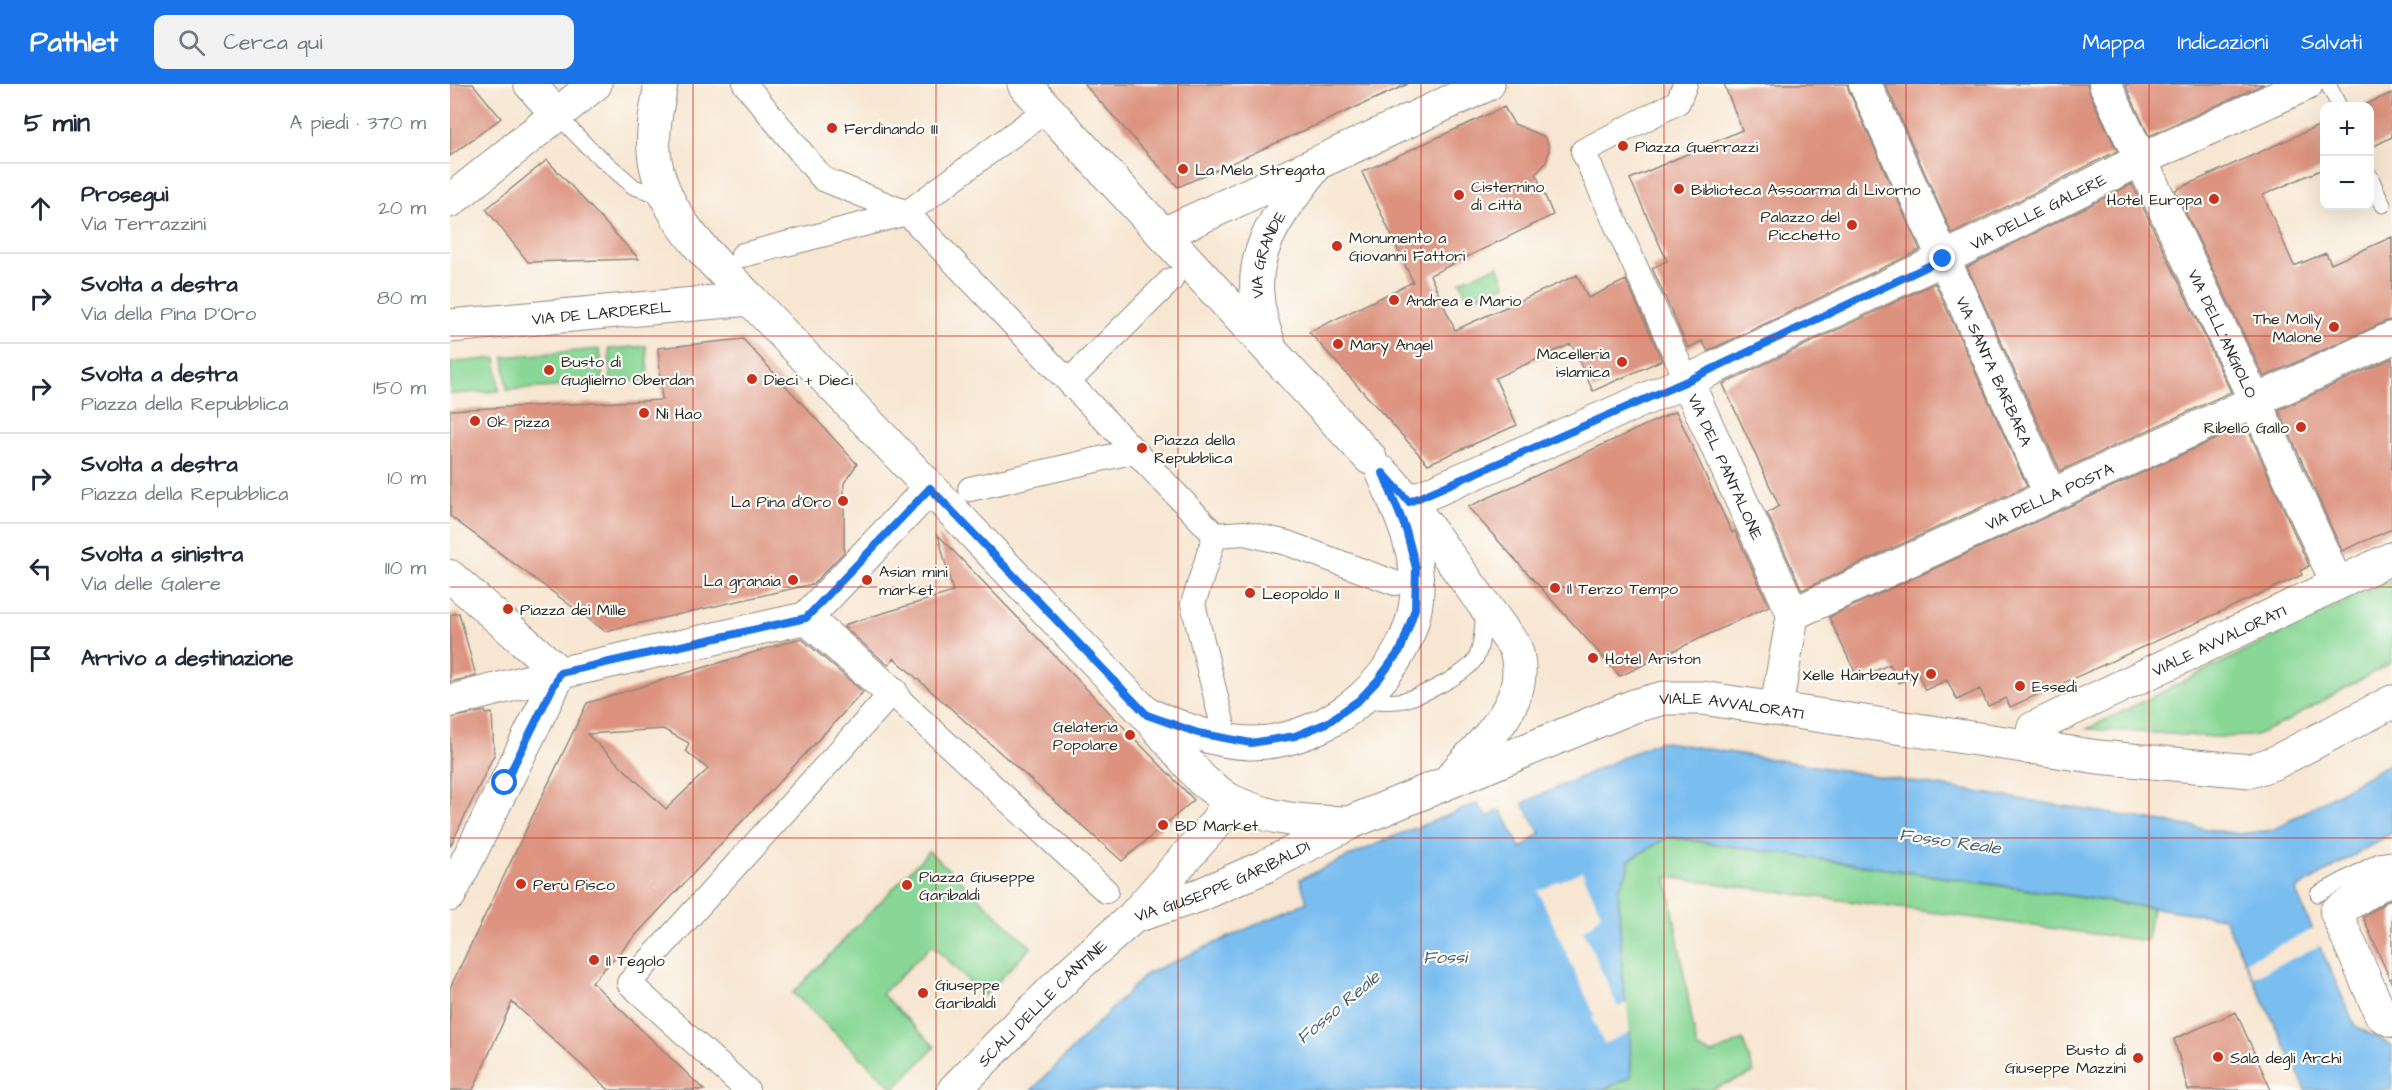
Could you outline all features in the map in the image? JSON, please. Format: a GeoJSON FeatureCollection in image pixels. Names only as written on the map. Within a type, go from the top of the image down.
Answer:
{"type":"FeatureCollection","features":[{"type":"Feature","properties":{"kind":"main road"},"geometry":{"type":"LineString","coordinates":[[450,201],[595,84]]}},
{"type":"Feature","properties":{"kind":"main road"},"geometry":{"type":"LineString","coordinates":[[661,84],[654,150],[666,198],[677,217],[695,240],[750,299],[1147,715],[1203,780],[1227,799],[1271,817],[1303,822],[1349,823],[1449,781],[1507,714],[1517,693],[1520,676],[1520,664],[1515,647],[1409,502],[1024,84]]}},
{"type":"Feature","properties":{"kind":"main road","name":"VIA GRANDE"},"geometry":{"type":"LineString","coordinates":[[1164,234],[1488,84]]}},
{"type":"Feature","properties":{"kind":"main road","name":"VIA GRANDE"},"geometry":{"type":"LineString","coordinates":[[1273,354],[1259,314],[1258,260],[1280,216],[1316,165]]}},
{"type":"Feature","properties":{"kind":"main road","name":"VIA DE LARDEREL"},"geometry":{"type":"LineString","coordinates":[[450,326],[750,299]]}},
{"type":"Feature","properties":{"kind":"main road"},"geometry":{"type":"LineString","coordinates":[[1147,715],[1198,733],[1251,743],[1281,739],[1310,731],[1327,723],[1359,700],[1378,680],[1401,649],[1412,621],[1417,590],[1413,553],[1376,465]]}},
{"type":"Feature","properties":{"kind":"main road","name":"VIALE AVVALORATI"},"geometry":{"type":"LineString","coordinates":[[1449,781],[1634,706],[1652,700],[1683,697],[2098,758],[2250,771],[2274,763],[2390,709]]}},
{"type":"Feature","properties":{"kind":"main road","name":"VIA GIUSEPPE GARIBALDI"},"geometry":{"type":"LineString","coordinates":[[1133,917],[1214,825],[1225,808],[1227,799]]}},
{"type":"Feature","properties":{"kind":"main road","name":"VIA GIUSEPPE GARIBALDI"},"geometry":{"type":"LineString","coordinates":[[1133,917],[1200,895],[1266,866],[1349,823]]}},
{"type":"Feature","properties":{"kind":"main road","name":"SCALI DELLE CANTINE"},"geometry":{"type":"LineString","coordinates":[[954,1090],[1072,971],[1133,917]]}},
{"type":"Feature","properties":{"kind":"street"},"geometry":{"type":"LineString","coordinates":[[530,84],[556,115]]}},
{"type":"Feature","properties":{"kind":"street"},"geometry":{"type":"LineString","coordinates":[[745,84],[823,179],[907,213],[1215,535]]}},
{"type":"Feature","properties":{"kind":"street","name":"VIA DEL PANTALONE"},"geometry":{"type":"LineString","coordinates":[[1685,84],[1678,102],[1582,151],[1793,614]]}},
{"type":"Feature","properties":{"kind":"street","name":"VIA SANTA BARBARA"},"geometry":{"type":"LineString","coordinates":[[1865,84],[2050,494]]}},
{"type":"Feature","properties":{"kind":"street","name":"VIA DELL'ANGIOLO"},"geometry":{"type":"LineString","coordinates":[[2105,84],[2255,401],[2337,584]]}},
{"type":"Feature","properties":{"kind":"street","name":"VIA DELLE GALERE"},"geometry":{"type":"LineString","coordinates":[[1409,502],[1687,381],[1943,259],[2139,160],[2307,84]]}},
{"type":"Feature","properties":{"kind":"street"},"geometry":{"type":"LineString","coordinates":[[743,255],[907,213],[1038,116]]}},
{"type":"Feature","properties":{"kind":"street"},"geometry":{"type":"LineString","coordinates":[[1069,381],[1171,280]]}},
{"type":"Feature","properties":{"kind":"street","name":"VIA DELLA POSTA"},"geometry":{"type":"LineString","coordinates":[[1793,614],[2392,338]]}},
{"type":"Feature","properties":{"kind":"street"},"geometry":{"type":"LineString","coordinates":[[969,489],[1135,451]]}},
{"type":"Feature","properties":{"kind":"street"},"geometry":{"type":"LineString","coordinates":[[450,701],[560,673],[806,618],[930,488]]}},
{"type":"Feature","properties":{"kind":"street"},"geometry":{"type":"LineString","coordinates":[[1215,535],[1245,533],[1287,543],[1395,583]]}},
{"type":"Feature","properties":{"kind":"street"},"geometry":{"type":"LineString","coordinates":[[1215,535],[1193,604],[1222,722]]}},
{"type":"Feature","properties":{"kind":"street","name":"VIALE AVVALORATI"},"geometry":{"type":"LineString","coordinates":[[2029,748],[2033,728],[2392,558]]}},
{"type":"Feature","properties":{"kind":"street"},"geometry":{"type":"LineString","coordinates":[[450,576],[560,673]]}},
{"type":"Feature","properties":{"kind":"street"},"geometry":{"type":"LineString","coordinates":[[1776,709],[1793,614]]}},
{"type":"Feature","properties":{"kind":"street"},"geometry":{"type":"LineString","coordinates":[[806,618],[892,693],[1106,891]]}},
{"type":"Feature","properties":{"kind":"street"},"geometry":{"type":"LineString","coordinates":[[450,895],[462,850],[560,673]]}},
{"type":"Feature","properties":{"kind":"street"},"geometry":{"type":"LineString","coordinates":[[747,1090],[629,983],[892,693]]}},
{"type":"Feature","properties":{"kind":"street"},"geometry":{"type":"LineString","coordinates":[[2392,877],[2336,912],[2381,1015],[2392,1021]]}},
{"type":"Feature","properties":{"kind":"lane"},"geometry":{"type":"LineString","coordinates":[[2328,84],[2337,102]]}},
{"type":"Feature","properties":{"kind":"lane"},"geometry":{"type":"LineString","coordinates":[[556,115],[634,187],[666,198]]}},
{"type":"Feature","properties":{"kind":"lane"},"geometry":{"type":"LineString","coordinates":[[2374,185],[2383,205]]}},
{"type":"Feature","properties":{"kind":"lane"},"geometry":{"type":"LineString","coordinates":[[1359,700],[1404,700],[1421,694],[1466,670],[1476,658],[1480,647],[1485,606]]}},
{"type":"Feature","properties":{"kind":"lane"},"geometry":{"type":"LineString","coordinates":[[2319,894],[2379,861],[2392,859]]}},
{"type":"Feature","properties":{"kind":"green space"},"geometry":{"type":"Polygon","coordinates":[[[1498,266],[1506,285],[1468,300],[1460,281],[1498,266]]]}},
{"type":"Feature","properties":{"kind":"green space"},"geometry":{"type":"Polygon","coordinates":[[[646,346],[649,380],[611,383],[609,349],[646,346]]]}},
{"type":"Feature","properties":{"kind":"green space"},"geometry":{"type":"Polygon","coordinates":[[[600,349],[603,384],[507,390],[504,357],[600,349]]]}},
{"type":"Feature","properties":{"kind":"green space"},"geometry":{"type":"Polygon","coordinates":[[[496,358],[499,391],[450,394],[450,363],[496,358]]]}},
{"type":"Feature","properties":{"kind":"green space"},"geometry":{"type":"Polygon","coordinates":[[[2392,579],[2392,662],[2285,722],[2253,736],[2217,737],[2087,729],[2392,579]]]}},
{"type":"Feature","properties":{"kind":"green space"},"geometry":{"type":"Polygon","coordinates":[[[1668,837],[2152,908],[2147,941],[1667,877],[1697,1049],[1713,1054],[1743,1040],[1754,1073],[1709,1090],[1602,1090],[1631,1076],[1630,1032],[1623,985],[1618,890],[1629,868],[1629,860],[1668,837]]]}},
{"type":"Feature","properties":{"kind":"green space"},"geometry":{"type":"Polygon","coordinates":[[[929,851],[1031,947],[984,996],[932,945],[882,994],[935,1047],[894,1089],[793,993],[929,851]]]}},
{"type":"Feature","properties":{"kind":"water","name":"Fossi"},"geometry":{"type":"Polygon","coordinates":[[[1659,741],[2238,834],[2273,830],[2392,762],[2392,833],[2298,888],[2296,892],[2355,1026],[2392,1046],[2392,1090],[2306,1090],[2224,918],[1668,837],[1629,860],[1629,868],[1618,890],[1623,985],[1630,1032],[1631,1077],[1602,1090],[1032,1090],[1146,974],[1307,902],[1300,879],[1392,837],[1477,804],[1488,817],[1501,810],[1521,849],[1540,833],[1523,803],[1659,741]]]}},
{"type":"Feature","properties":{"kind":"pier"},"geometry":{"type":"Polygon","coordinates":[[[1582,871],[1601,913],[1593,924],[1583,930],[1618,1007],[1627,1003],[1630,1032],[1604,1044],[1592,1018],[1595,1016],[1538,891],[1582,871]]]}},
{"type":"Feature","properties":{"kind":"pier"},"geometry":{"type":"Polygon","coordinates":[[[2316,928],[2323,944],[2253,977],[2246,961],[2316,928]]]}},
{"type":"Feature","properties":{"kind":"building"},"geometry":{"type":"Polygon","coordinates":[[[450,84],[473,84],[501,118],[450,156],[450,84]]]}},
{"type":"Feature","properties":{"kind":"building"},"geometry":{"type":"Polygon","coordinates":[[[1084,84],[1408,84],[1178,187],[1084,84]]]}},
{"type":"Feature","properties":{"kind":"building","name":"Palazzo del Picchetto"},"geometry":{"type":"Polygon","coordinates":[[[1724,84],[1847,84],[1920,250],[1708,351],[1702,341],[1688,348],[1652,268],[1667,261],[1630,179],[1742,130],[1724,84]]]}},
{"type":"Feature","properties":{"kind":"building"},"geometry":{"type":"Polygon","coordinates":[[[1885,84],[2087,84],[2117,151],[1952,234],[1885,84]]]}},
{"type":"Feature","properties":{"kind":"building"},"geometry":{"type":"Polygon","coordinates":[[[2125,84],[2264,84],[2149,136],[2125,84]]]}},
{"type":"Feature","properties":{"kind":"building"},"geometry":{"type":"Polygon","coordinates":[[[2392,93],[2392,137],[2374,146],[2374,102],[2371,102],[2392,93]]]}},
{"type":"Feature","properties":{"kind":"building"},"geometry":{"type":"Polygon","coordinates":[[[1504,107],[1514,124],[1543,136],[1548,143],[1546,163],[1536,174],[1553,215],[1430,275],[1455,330],[1577,275],[1588,298],[1626,280],[1662,360],[1593,391],[1571,344],[1495,378],[1517,425],[1428,464],[1309,332],[1413,282],[1362,172],[1504,107]]]}},
{"type":"Feature","properties":{"kind":"building"},"geometry":{"type":"Polygon","coordinates":[[[2320,125],[2320,170],[2263,195],[2294,266],[2326,253],[2331,264],[2392,237],[2392,320],[2264,377],[2175,190],[2320,125]]]}},
{"type":"Feature","properties":{"kind":"building"},"geometry":{"type":"Polygon","coordinates":[[[547,160],[639,259],[528,262],[486,209],[547,160]]]}},
{"type":"Feature","properties":{"kind":"building"},"geometry":{"type":"Polygon","coordinates":[[[2132,184],[2231,392],[2060,471],[1967,267],[2132,184]]]}},
{"type":"Feature","properties":{"kind":"building"},"geometry":{"type":"Polygon","coordinates":[[[1935,283],[2027,486],[1802,590],[1767,513],[1779,506],[1723,384],[1935,283]]]}},
{"type":"Feature","properties":{"kind":"building"},"geometry":{"type":"Polygon","coordinates":[[[743,339],[857,464],[844,483],[844,552],[813,584],[605,631],[450,516],[450,410],[662,400],[658,348],[743,339]]]}},
{"type":"Feature","properties":{"kind":"building"},"geometry":{"type":"Polygon","coordinates":[[[2392,358],[2392,529],[2342,551],[2279,410],[2392,358]]]}},
{"type":"Feature","properties":{"kind":"building"},"geometry":{"type":"Polygon","coordinates":[[[1676,411],[1732,533],[1735,531],[1769,606],[1620,676],[1468,507],[1676,411]]]}},
{"type":"Feature","properties":{"kind":"building"},"geometry":{"type":"Polygon","coordinates":[[[2246,425],[2309,566],[2300,571],[2302,575],[2010,707],[2006,698],[1988,706],[1980,689],[1957,700],[1947,680],[1925,690],[1918,674],[1899,683],[1890,664],[1858,679],[1829,617],[2246,425]]]}},
{"type":"Feature","properties":{"kind":"building"},"geometry":{"type":"Polygon","coordinates":[[[938,535],[1194,800],[1122,861],[894,658],[888,665],[844,627],[847,624],[953,592],[938,535]]]}},
{"type":"Feature","properties":{"kind":"building"},"geometry":{"type":"Polygon","coordinates":[[[459,613],[476,676],[450,682],[450,615],[459,613]]]}},
{"type":"Feature","properties":{"kind":"building"},"geometry":{"type":"Polygon","coordinates":[[[801,638],[863,692],[592,982],[704,1090],[609,1090],[512,1002],[473,1090],[450,1090],[450,988],[587,703],[801,638]],[[663,729],[587,734],[666,809],[708,769],[686,751],[689,743],[663,729]]]}},
{"type":"Feature","properties":{"kind":"building"},"geometry":{"type":"Polygon","coordinates":[[[485,711],[486,714],[492,713],[494,755],[450,847],[450,718],[485,711]]]}},
{"type":"Feature","properties":{"kind":"building"},"geometry":{"type":"Polygon","coordinates":[[[2392,898],[2392,984],[2363,917],[2392,898]]]}},
{"type":"Feature","properties":{"kind":"building","name":"Sala degli Archi"},"geometry":{"type":"Polygon","coordinates":[[[2236,1012],[2271,1090],[2188,1090],[2174,1039],[2236,1012]]]}},
{"type":"Feature","properties":{"kind":"place","name":"Ferdinando III"},"geometry":{"type":"Point","coordinates":[832,128]}},
{"type":"Feature","properties":{"kind":"place","name":"Piazza Guerrazzi"},"geometry":{"type":"Point","coordinates":[1623,146]}},
{"type":"Feature","properties":{"kind":"place","name":"La Mela Stregata"},"geometry":{"type":"Point","coordinates":[1183,169]}},
{"type":"Feature","properties":{"kind":"place","name":"Biblioteca Assoarma di Livorno"},"geometry":{"type":"Point","coordinates":[1679,189]}},
{"type":"Feature","properties":{"kind":"place","name":"Cisternino di città"},"geometry":{"type":"Point","coordinates":[1459,195]}},
{"type":"Feature","properties":{"kind":"place","name":"Hotel Europa"},"geometry":{"type":"Point","coordinates":[2214,199]}},
{"type":"Feature","properties":{"kind":"place","name":"Palazzo del Picchetto"},"geometry":{"type":"Point","coordinates":[1852,225]}},
{"type":"Feature","properties":{"kind":"place","name":"Monumento a Giovanni Fattori"},"geometry":{"type":"Point","coordinates":[1337,246]}},
{"type":"Feature","properties":{"kind":"place","name":"Andrea e Mario"},"geometry":{"type":"Point","coordinates":[1394,300]}},
{"type":"Feature","properties":{"kind":"place","name":"The Molly Malone"},"geometry":{"type":"Point","coordinates":[2334,327]}},
{"type":"Feature","properties":{"kind":"place","name":"Mary Angel"},"geometry":{"type":"Point","coordinates":[1338,344]}},
{"type":"Feature","properties":{"kind":"place","name":"Macelleria islamica"},"geometry":{"type":"Point","coordinates":[1622,362]}},
{"type":"Feature","properties":{"kind":"place","name":"Busto di Guglielmo Oberdan"},"geometry":{"type":"Point","coordinates":[549,370]}},
{"type":"Feature","properties":{"kind":"place","name":"Dieci + Dieci"},"geometry":{"type":"Point","coordinates":[752,379]}},
{"type":"Feature","properties":{"kind":"place","name":"Ni Hao"},"geometry":{"type":"Point","coordinates":[644,413]}},
{"type":"Feature","properties":{"kind":"place","name":"Ok pizza"},"geometry":{"type":"Point","coordinates":[475,421]}},
{"type":"Feature","properties":{"kind":"place","name":"Ribello Gallo"},"geometry":{"type":"Point","coordinates":[2301,427]}},
{"type":"Feature","properties":{"kind":"place","name":"Piazza della Repubblica"},"geometry":{"type":"Point","coordinates":[1142,448]}},
{"type":"Feature","properties":{"kind":"place","name":"La Pina d'Oro"},"geometry":{"type":"Point","coordinates":[843,501]}},
{"type":"Feature","properties":{"kind":"place","name":"La granaia"},"geometry":{"type":"Point","coordinates":[793,580]}},
{"type":"Feature","properties":{"kind":"place","name":"Asian mini market"},"geometry":{"type":"Point","coordinates":[867,580]}},
{"type":"Feature","properties":{"kind":"place","name":"Il Terzo Tempo"},"geometry":{"type":"Point","coordinates":[1555,588]}},
{"type":"Feature","properties":{"kind":"place","name":"Leopoldo II"},"geometry":{"type":"Point","coordinates":[1250,593]}},
{"type":"Feature","properties":{"kind":"place","name":"Piazza dei Mille"},"geometry":{"type":"Point","coordinates":[508,609]}},
{"type":"Feature","properties":{"kind":"place","name":"Hotel Ariston"},"geometry":{"type":"Point","coordinates":[1593,658]}},
{"type":"Feature","properties":{"kind":"place","name":"Xelle Hairbeauty"},"geometry":{"type":"Point","coordinates":[1931,674]}},
{"type":"Feature","properties":{"kind":"place","name":"Essedi"},"geometry":{"type":"Point","coordinates":[2020,686]}},
{"type":"Feature","properties":{"kind":"place","name":"Gelateria Popolare"},"geometry":{"type":"Point","coordinates":[1130,735]}},
{"type":"Feature","properties":{"kind":"place","name":"BD Market"},"geometry":{"type":"Point","coordinates":[1163,825]}},
{"type":"Feature","properties":{"kind":"place","name":"Perù Pisco"},"geometry":{"type":"Point","coordinates":[521,884]}},
{"type":"Feature","properties":{"kind":"place","name":"Piazza Giuseppe Garibaldi"},"geometry":{"type":"Point","coordinates":[907,885]}},
{"type":"Feature","properties":{"kind":"place","name":"Il Tegolo"},"geometry":{"type":"Point","coordinates":[594,960]}},
{"type":"Feature","properties":{"kind":"place","name":"Giuseppe Garibaldi"},"geometry":{"type":"Point","coordinates":[923,993]}},
{"type":"Feature","properties":{"kind":"place","name":"Sala degli Archi"},"geometry":{"type":"Point","coordinates":[2218,1057]}},
{"type":"Feature","properties":{"kind":"place","name":"Busto di Giuseppe Mazzini"},"geometry":{"type":"Point","coordinates":[2138,1058]}},
{"type":"Feature","properties":{"kind":"route"},"geometry":{"type":"LineString","coordinates":[[505,783],[560,673],[806,618],[930,488],[1147,715],[1198,733],[1251,743],[1295,736],[1310,731],[1344,712],[1378,680],[1401,649],[1412,621],[1417,590],[1416,568],[1406,530],[1383,473],[1409,502],[1687,381],[1943,259]]}},
{"type":"Feature","properties":{"kind":"water label","name":"Fosso Reale"},"geometry":{"type":"Point","coordinates":[1950,841]}},
{"type":"Feature","properties":{"kind":"water label","name":"Fosso Reale"},"geometry":{"type":"Point","coordinates":[1338,1007]}}]}
